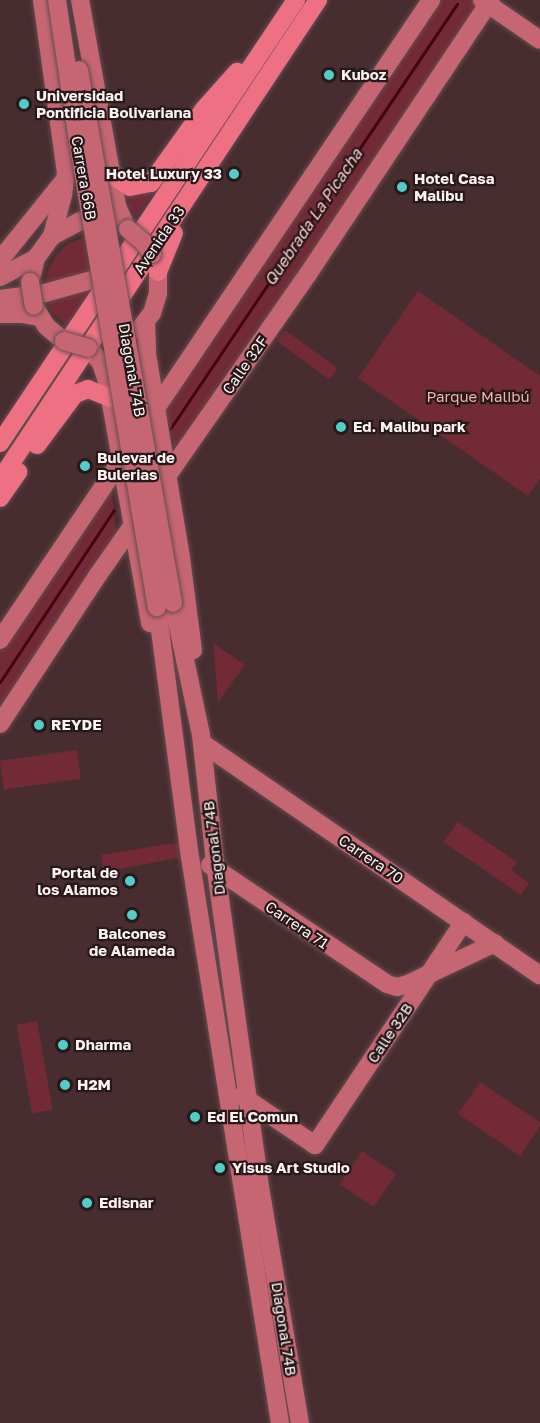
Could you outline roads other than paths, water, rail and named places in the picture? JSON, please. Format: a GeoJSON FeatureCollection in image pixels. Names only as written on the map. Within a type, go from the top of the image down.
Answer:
{"type":"FeatureCollection","features":[{"type":"Feature","properties":{"kind":"main road"},"geometry":{"type":"LineString","coordinates":[[42,0],[65,153],[66,179],[52,236],[36,258],[30,282],[36,312],[60,338],[89,349],[121,343],[135,334],[146,322],[158,293],[158,272],[152,255],[144,243],[128,229],[112,222],[80,221],[52,236]]}},
{"type":"Feature","properties":{"kind":"main road","name":"Carrera 66B"},"geometry":{"type":"LineString","coordinates":[[57,0],[110,278]]}},
{"type":"Feature","properties":{"kind":"main road","name":"Carrera 66B"},"geometry":{"type":"LineString","coordinates":[[67,0],[110,278]]}},
{"type":"Feature","properties":{"kind":"main road"},"geometry":{"type":"LineString","coordinates":[[81,0],[117,206],[128,229]]}},
{"type":"Feature","properties":{"kind":"main road","name":"Avenida 33"},"geometry":{"type":"LineString","coordinates":[[0,480],[287,30],[296,0]]}},
{"type":"Feature","properties":{"kind":"main road","name":"Avenida 33"},"geometry":{"type":"LineString","coordinates":[[0,443],[110,278],[287,30],[318,0]]}},
{"type":"Feature","properties":{"kind":"main road"},"geometry":{"type":"LineString","coordinates":[[0,640],[431,0]]}},
{"type":"Feature","properties":{"kind":"main road"},"geometry":{"type":"LineString","coordinates":[[487,2],[540,40]]}},
{"type":"Feature","properties":{"kind":"main road","name":"Calle 32F"},"geometry":{"type":"LineString","coordinates":[[0,724],[132,525],[301,284],[487,2]]}},
{"type":"Feature","properties":{"kind":"main road"},"geometry":{"type":"LineString","coordinates":[[111,175],[130,187],[151,183],[204,109],[287,30]]}},
{"type":"Feature","properties":{"kind":"main road"},"geometry":{"type":"LineString","coordinates":[[158,272],[170,240],[257,109],[287,30]]}},
{"type":"Feature","properties":{"kind":"main road"},"geometry":{"type":"LineString","coordinates":[[53,79],[62,87],[69,89],[83,86],[93,76]]}},
{"type":"Feature","properties":{"kind":"main road"},"geometry":{"type":"LineString","coordinates":[[65,153],[67,148],[80,138],[105,139]]}},
{"type":"Feature","properties":{"kind":"main road"},"geometry":{"type":"LineString","coordinates":[[0,260],[66,179]]}},
{"type":"Feature","properties":{"kind":"main road"},"geometry":{"type":"LineString","coordinates":[[0,277],[36,258]]}},
{"type":"Feature","properties":{"kind":"main road"},"geometry":{"type":"LineString","coordinates":[[0,299],[45,293],[110,278]]}},
{"type":"Feature","properties":{"kind":"main road","name":"Diagonal 74B"},"geometry":{"type":"LineString","coordinates":[[110,278],[165,605],[186,826],[280,1423]]}},
{"type":"Feature","properties":{"kind":"main road"},"geometry":{"type":"LineString","coordinates":[[0,314],[36,312]]}},
{"type":"Feature","properties":{"kind":"main road"},"geometry":{"type":"LineString","coordinates":[[146,322],[156,408],[182,558],[201,739]]}},
{"type":"Feature","properties":{"kind":"main road"},"geometry":{"type":"LineString","coordinates":[[0,424],[60,338]]}},
{"type":"Feature","properties":{"kind":"main road"},"geometry":{"type":"LineString","coordinates":[[89,349],[104,371],[110,398],[180,781]]}},
{"type":"Feature","properties":{"kind":"main road"},"geometry":{"type":"LineString","coordinates":[[151,374],[174,383]]}},
{"type":"Feature","properties":{"kind":"main road"},"geometry":{"type":"LineString","coordinates":[[0,498],[75,394],[88,389],[110,398]]}},
{"type":"Feature","properties":{"kind":"main road"},"geometry":{"type":"LineString","coordinates":[[128,499],[144,499],[153,495]]}},
{"type":"Feature","properties":{"kind":"main road"},"geometry":{"type":"LineString","coordinates":[[140,566],[159,555],[182,558]]}},
{"type":"Feature","properties":{"kind":"main road","name":"Diagonal 74B"},"geometry":{"type":"LineString","coordinates":[[165,605],[201,739],[216,870],[248,1100],[300,1423]]}},
{"type":"Feature","properties":{"kind":"main road","name":"Carrera 70"},"geometry":{"type":"LineString","coordinates":[[201,739],[540,975]]}},
{"type":"Feature","properties":{"kind":"main road","name":"Carrera 71"},"geometry":{"type":"LineString","coordinates":[[186,826],[203,857],[216,870],[387,984],[397,987],[428,976],[495,943]]}},
{"type":"Feature","properties":{"kind":"main road","name":"Calle 32B"},"geometry":{"type":"LineString","coordinates":[[248,1100],[315,1144],[464,922]]}},
{"type":"Feature","properties":{"kind":"main road"},"geometry":{"type":"LineString","coordinates":[[225,1084],[248,1100]]}},
{"type":"Feature","properties":{"kind":"waterway","name":"Quebrada La Picacha"},"geometry":{"type":"LineString","coordinates":[[170,429],[457,4]]}},
{"type":"Feature","properties":{"kind":"waterway","name":"Quebrada La Picacha"},"geometry":{"type":"LineString","coordinates":[[0,682],[114,510]]}},
{"type":"Feature","properties":{"kind":"place","name":"Kuboz"},"geometry":{"type":"Point","coordinates":[329,75]}},
{"type":"Feature","properties":{"kind":"place","name":"Universidad Pontificia Bolivariana"},"geometry":{"type":"Point","coordinates":[24,104]}},
{"type":"Feature","properties":{"kind":"place","name":"Hotel Luxury 33"},"geometry":{"type":"Point","coordinates":[234,174]}},
{"type":"Feature","properties":{"kind":"place","name":"Hotel Casa Malibu"},"geometry":{"type":"Point","coordinates":[402,187]}},
{"type":"Feature","properties":{"kind":"place","name":"Ed. Malibu park"},"geometry":{"type":"Point","coordinates":[341,427]}},
{"type":"Feature","properties":{"kind":"place","name":"Bulevar de Bulerias"},"geometry":{"type":"Point","coordinates":[85,466]}},
{"type":"Feature","properties":{"kind":"place","name":"REYDE"},"geometry":{"type":"Point","coordinates":[39,725]}},
{"type":"Feature","properties":{"kind":"place","name":"Portal de los Alamos"},"geometry":{"type":"Point","coordinates":[130,881]}},
{"type":"Feature","properties":{"kind":"place","name":"Balcones de Alameda"},"geometry":{"type":"Point","coordinates":[132,915]}},
{"type":"Feature","properties":{"kind":"place","name":"Dharma"},"geometry":{"type":"Point","coordinates":[63,1045]}},
{"type":"Feature","properties":{"kind":"place","name":"H2M"},"geometry":{"type":"Point","coordinates":[65,1085]}},
{"type":"Feature","properties":{"kind":"place","name":"Ed El Comun"},"geometry":{"type":"Point","coordinates":[195,1117]}},
{"type":"Feature","properties":{"kind":"place","name":"Yisus Art Studio"},"geometry":{"type":"Point","coordinates":[220,1168]}},
{"type":"Feature","properties":{"kind":"place","name":"Edisnar"},"geometry":{"type":"Point","coordinates":[87,1203]}},
{"type":"Feature","properties":{"kind":"park label","name":"Parque Malibú"},"geometry":{"type":"Point","coordinates":[478,397]}}]}
